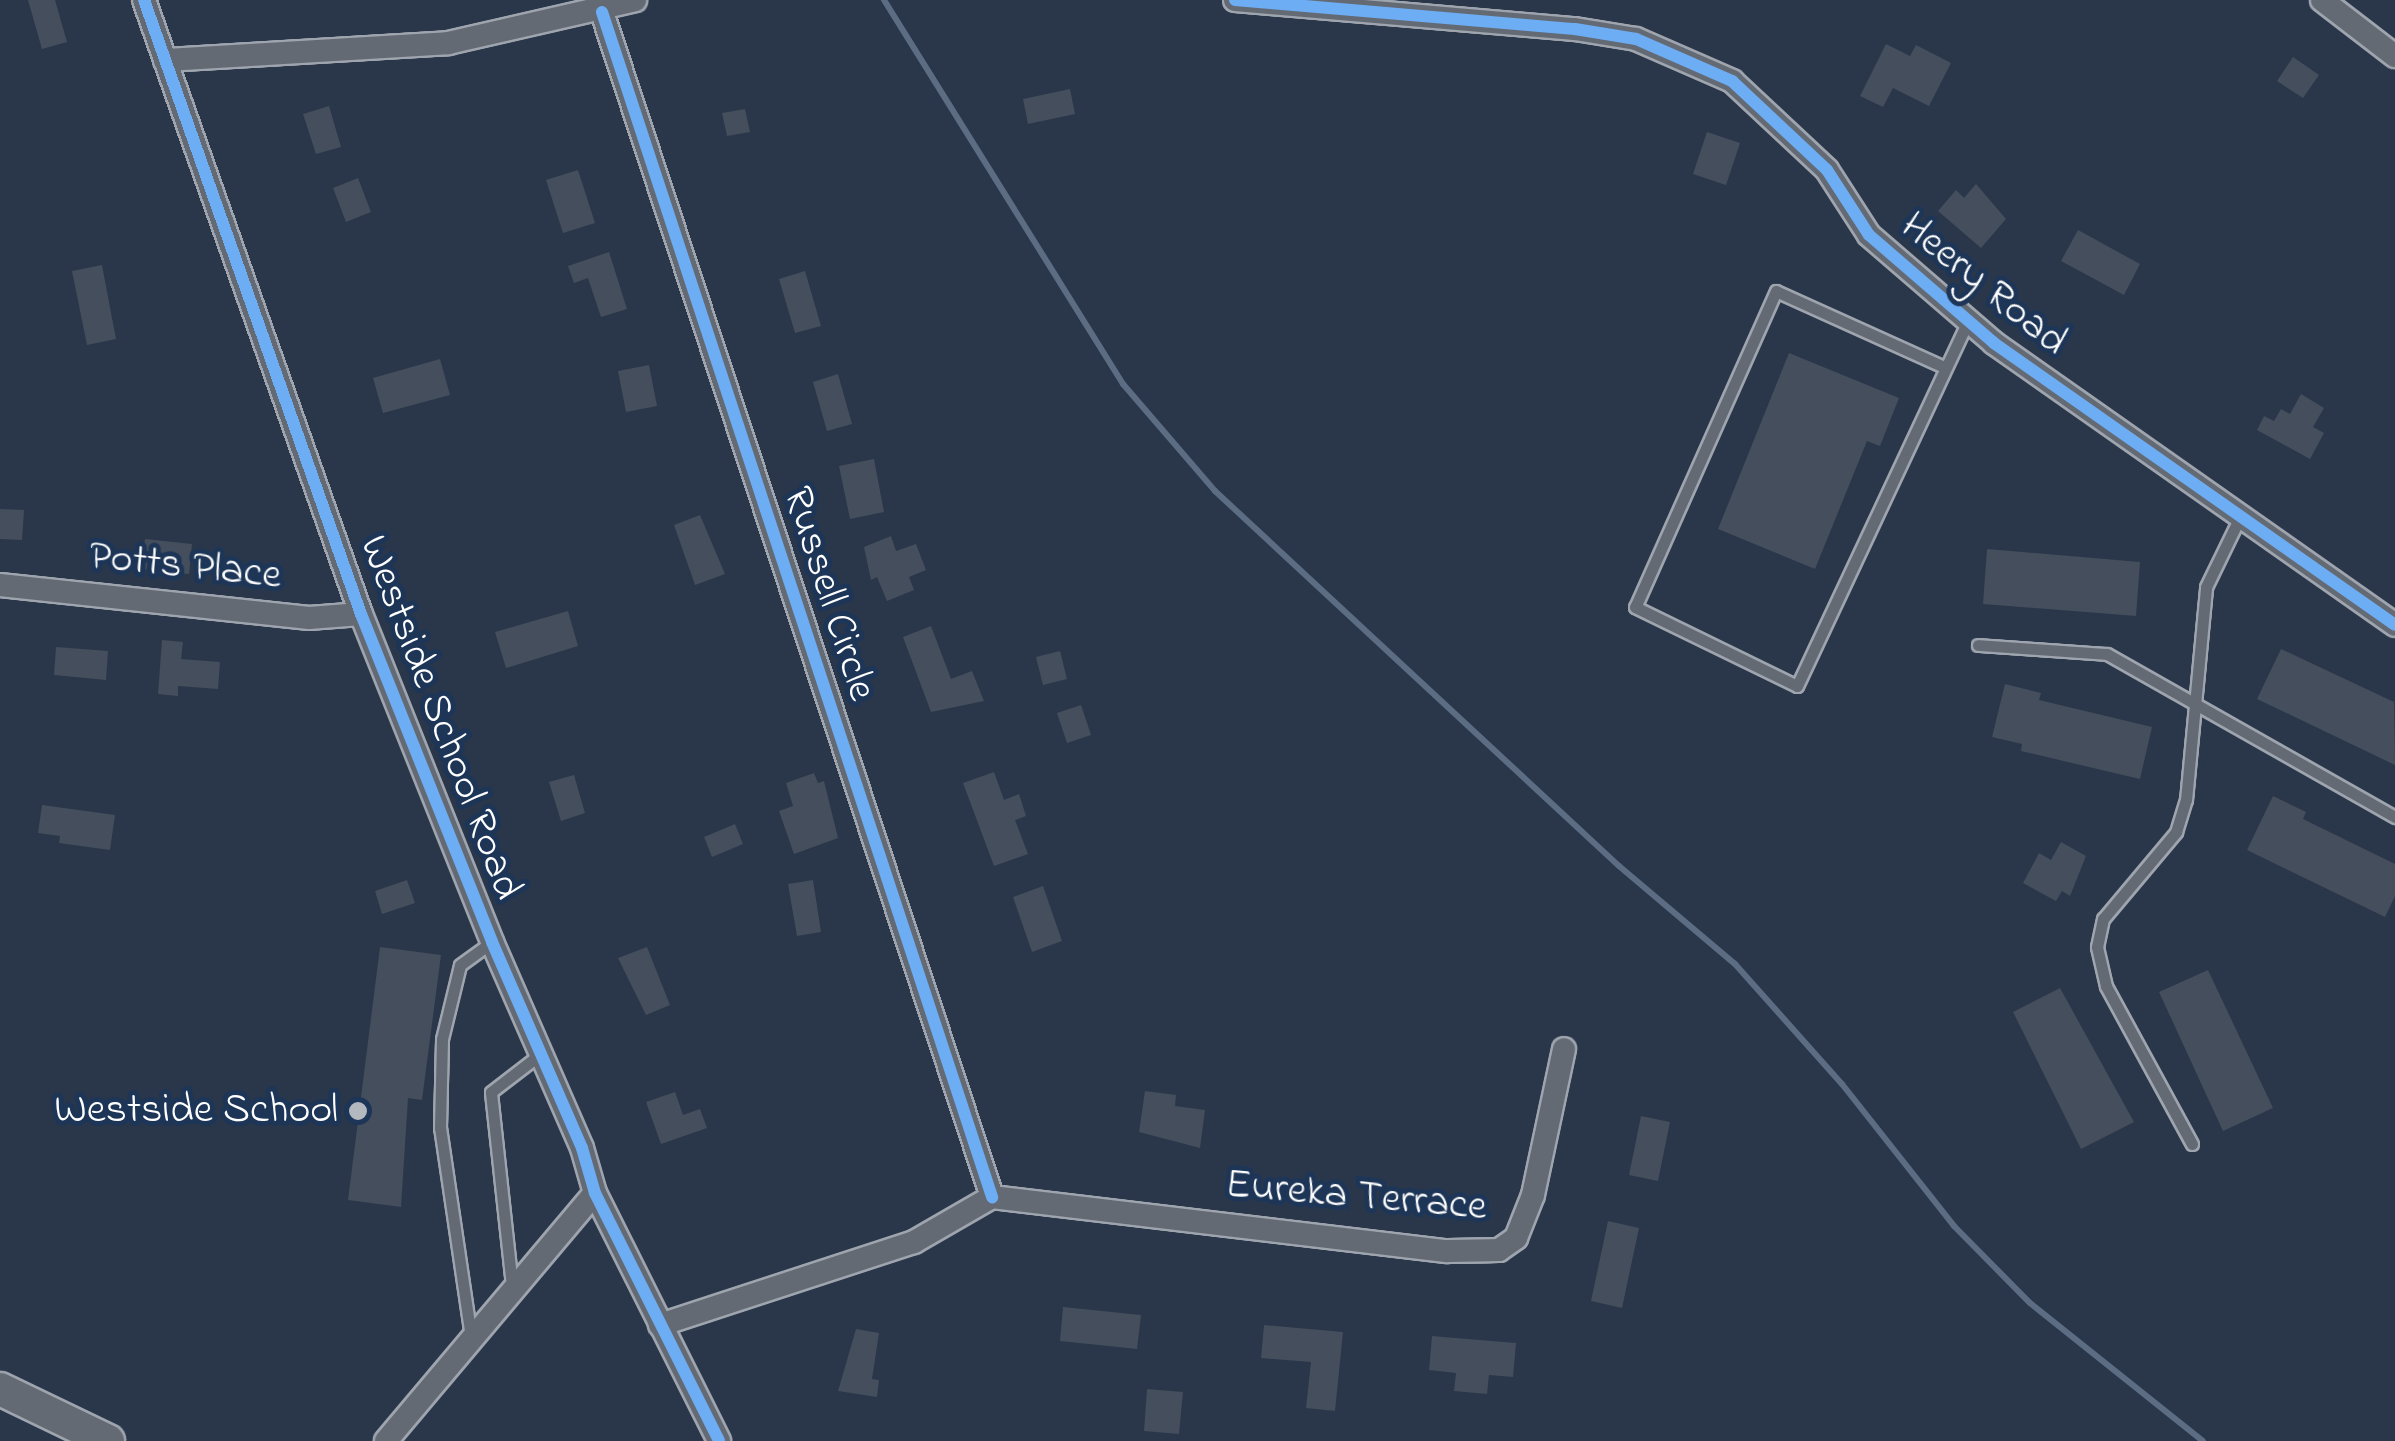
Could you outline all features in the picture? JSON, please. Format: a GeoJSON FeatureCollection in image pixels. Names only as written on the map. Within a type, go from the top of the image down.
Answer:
{"type":"FeatureCollection","features":[{"type":"Feature","properties":{"kind":"street","name":"Westside School Road"},"geometry":{"type":"LineString","coordinates":[[144,0],[361,614],[492,942],[582,1148],[595,1193],[719,1441]]}},
{"type":"Feature","properties":{"kind":"street"},"geometry":{"type":"LineString","coordinates":[[165,60],[448,43],[635,0]]}},
{"type":"Feature","properties":{"kind":"street","name":"Heery Road"},"geometry":{"type":"LineString","coordinates":[[1235,0],[1575,28],[1636,39],[1692,60],[1775,115],[1826,170],[1869,235],[1968,321],[2395,626]]}},
{"type":"Feature","properties":{"kind":"street"},"geometry":{"type":"LineString","coordinates":[[2322,0],[2395,56]]}},
{"type":"Feature","properties":{"kind":"street","name":"Russell Circle"},"geometry":{"type":"LineString","coordinates":[[600,6],[992,1197]]}},
{"type":"Feature","properties":{"kind":"street","name":"Potts Place"},"geometry":{"type":"LineString","coordinates":[[0,585],[308,618],[361,614]]}},
{"type":"Feature","properties":{"kind":"street","name":"Eureka Terrace"},"geometry":{"type":"LineString","coordinates":[[992,1197],[1448,1251],[1498,1250],[1516,1238],[1533,1194],[1564,1050]]}},
{"type":"Feature","properties":{"kind":"street"},"geometry":{"type":"LineString","coordinates":[[386,1441],[595,1193]]}},
{"type":"Feature","properties":{"kind":"street"},"geometry":{"type":"LineString","coordinates":[[660,1324],[914,1242],[992,1197]]}},
{"type":"Feature","properties":{"kind":"street"},"geometry":{"type":"LineString","coordinates":[[0,1389],[108,1441]]}},
{"type":"Feature","properties":{"kind":"lane"},"geometry":{"type":"LineString","coordinates":[[1944,368],[1776,290],[1635,606],[1797,686],[1968,321]]}},
{"type":"Feature","properties":{"kind":"lane"},"geometry":{"type":"LineString","coordinates":[[2192,1144],[2106,986],[2097,947],[2103,920],[2176,832],[2186,800],[2206,587],[2240,517]]}},
{"type":"Feature","properties":{"kind":"lane"},"geometry":{"type":"LineString","coordinates":[[1978,645],[2107,654],[2395,817]]}},
{"type":"Feature","properties":{"kind":"lane"},"geometry":{"type":"LineString","coordinates":[[472,1340],[440,1128],[442,1040],[460,965],[492,942]]}},
{"type":"Feature","properties":{"kind":"lane"},"geometry":{"type":"LineString","coordinates":[[512,1292],[491,1092],[539,1055]]}},
{"type":"Feature","properties":{"kind":"building"},"geometry":{"type":"Polygon","coordinates":[[[28,0],[55,0],[67,42],[42,49],[28,0]]]}},
{"type":"Feature","properties":{"kind":"building"},"geometry":{"type":"Polygon","coordinates":[[[1886,44],[1910,56],[1916,45],[1951,63],[1929,106],[1893,88],[1883,107],[1860,96],[1886,44]]]}},
{"type":"Feature","properties":{"kind":"building"},"geometry":{"type":"Polygon","coordinates":[[[2293,57],[2319,75],[2303,98],[2277,81],[2293,57]]]}},
{"type":"Feature","properties":{"kind":"building"},"geometry":{"type":"Polygon","coordinates":[[[1070,89],[1075,114],[1028,124],[1023,99],[1070,89]]]}},
{"type":"Feature","properties":{"kind":"building"},"geometry":{"type":"Polygon","coordinates":[[[329,106],[341,147],[316,154],[303,114],[329,106]]]}},
{"type":"Feature","properties":{"kind":"building"},"geometry":{"type":"Polygon","coordinates":[[[745,109],[750,132],[727,136],[722,113],[745,109]]]}},
{"type":"Feature","properties":{"kind":"building"},"geometry":{"type":"Polygon","coordinates":[[[1707,132],[1740,143],[1726,185],[1693,174],[1707,132]]]}},
{"type":"Feature","properties":{"kind":"building"},"geometry":{"type":"Polygon","coordinates":[[[578,170],[595,223],[563,233],[546,180],[578,170]]]}},
{"type":"Feature","properties":{"kind":"building"},"geometry":{"type":"Polygon","coordinates":[[[358,178],[371,212],[346,222],[333,188],[358,178]]]}},
{"type":"Feature","properties":{"kind":"building"},"geometry":{"type":"Polygon","coordinates":[[[1976,184],[2006,219],[1981,248],[1938,211],[1956,190],[1964,198],[1976,184]]]}},
{"type":"Feature","properties":{"kind":"building"},"geometry":{"type":"Polygon","coordinates":[[[2078,230],[2140,264],[2124,295],[2061,261],[2078,230]]]}},
{"type":"Feature","properties":{"kind":"building"},"geometry":{"type":"Polygon","coordinates":[[[609,252],[627,309],[601,317],[588,278],[574,283],[568,266],[609,252]]]}},
{"type":"Feature","properties":{"kind":"building"},"geometry":{"type":"Polygon","coordinates":[[[102,265],[116,339],[87,345],[72,271],[102,265]]]}},
{"type":"Feature","properties":{"kind":"building"},"geometry":{"type":"Polygon","coordinates":[[[805,271],[821,326],[795,333],[779,279],[805,271]]]}},
{"type":"Feature","properties":{"kind":"building"},"geometry":{"type":"Polygon","coordinates":[[[1789,353],[1899,398],[1880,446],[1867,441],[1815,569],[1718,529],[1789,353]]]}},
{"type":"Feature","properties":{"kind":"building"},"geometry":{"type":"Polygon","coordinates":[[[440,359],[450,395],[383,413],[373,378],[440,359]]]}},
{"type":"Feature","properties":{"kind":"building"},"geometry":{"type":"Polygon","coordinates":[[[649,365],[657,406],[626,412],[618,371],[649,365]]]}},
{"type":"Feature","properties":{"kind":"building"},"geometry":{"type":"Polygon","coordinates":[[[838,374],[852,424],[827,431],[813,382],[838,374]]]}},
{"type":"Feature","properties":{"kind":"building"},"geometry":{"type":"Polygon","coordinates":[[[2301,394],[2324,408],[2313,427],[2324,433],[2310,459],[2257,430],[2264,416],[2274,421],[2281,409],[2290,414],[2301,394]]]}},
{"type":"Feature","properties":{"kind":"building"},"geometry":{"type":"Polygon","coordinates":[[[874,459],[884,512],[850,519],[839,466],[874,459]]]}},
{"type":"Feature","properties":{"kind":"building"},"geometry":{"type":"Polygon","coordinates":[[[0,509],[24,510],[22,540],[0,539],[0,509]]]}},
{"type":"Feature","properties":{"kind":"building"},"geometry":{"type":"Polygon","coordinates":[[[700,515],[725,574],[695,585],[674,525],[700,515]]]}},
{"type":"Feature","properties":{"kind":"building"},"geometry":{"type":"Polygon","coordinates":[[[891,536],[896,551],[916,544],[926,570],[909,577],[914,590],[887,601],[877,577],[871,580],[864,547],[891,536]]]}},
{"type":"Feature","properties":{"kind":"building"},"geometry":{"type":"Polygon","coordinates":[[[145,539],[192,544],[189,574],[141,569],[145,539]]]}},
{"type":"Feature","properties":{"kind":"building"},"geometry":{"type":"Polygon","coordinates":[[[1987,549],[2140,562],[2136,616],[1983,604],[1987,549]]]}},
{"type":"Feature","properties":{"kind":"building"},"geometry":{"type":"Polygon","coordinates":[[[568,611],[578,646],[506,668],[495,632],[568,611]]]}},
{"type":"Feature","properties":{"kind":"building"},"geometry":{"type":"Polygon","coordinates":[[[931,626],[951,679],[972,671],[984,701],[931,712],[903,637],[931,626]]]}},
{"type":"Feature","properties":{"kind":"building"},"geometry":{"type":"Polygon","coordinates":[[[162,640],[183,642],[181,659],[220,662],[218,689],[178,686],[178,696],[158,694],[162,640]]]}},
{"type":"Feature","properties":{"kind":"building"},"geometry":{"type":"Polygon","coordinates":[[[56,647],[108,651],[106,680],[54,675],[56,647]]]}},
{"type":"Feature","properties":{"kind":"building"},"geometry":{"type":"Polygon","coordinates":[[[2281,649],[2394,702],[2395,765],[2257,699],[2281,649]]]}},
{"type":"Feature","properties":{"kind":"building"},"geometry":{"type":"Polygon","coordinates":[[[1060,651],[1067,679],[1043,685],[1036,657],[1060,651]]]}},
{"type":"Feature","properties":{"kind":"building"},"geometry":{"type":"Polygon","coordinates":[[[2005,684],[2041,693],[2039,700],[2152,727],[2140,779],[2021,751],[2022,744],[1992,737],[2005,684]]]}},
{"type":"Feature","properties":{"kind":"building"},"geometry":{"type":"Polygon","coordinates":[[[1081,705],[1091,735],[1067,743],[1057,713],[1081,705]]]}},
{"type":"Feature","properties":{"kind":"building"},"geometry":{"type":"Polygon","coordinates":[[[994,772],[1004,800],[1019,794],[1026,816],[1015,820],[1028,854],[994,866],[963,783],[994,772]]]}},
{"type":"Feature","properties":{"kind":"building"},"geometry":{"type":"Polygon","coordinates":[[[814,773],[818,783],[824,781],[838,838],[794,854],[779,811],[793,806],[786,783],[814,773]]]}},
{"type":"Feature","properties":{"kind":"building"},"geometry":{"type":"Polygon","coordinates":[[[574,775],[585,813],[561,821],[549,782],[574,775]]]}},
{"type":"Feature","properties":{"kind":"building"},"geometry":{"type":"Polygon","coordinates":[[[2273,796],[2306,812],[2303,819],[2395,864],[2395,896],[2385,917],[2247,850],[2273,796]]]}},
{"type":"Feature","properties":{"kind":"building"},"geometry":{"type":"Polygon","coordinates":[[[42,805],[115,815],[110,850],[59,843],[60,836],[38,833],[42,805]]]}},
{"type":"Feature","properties":{"kind":"building"},"geometry":{"type":"Polygon","coordinates":[[[735,824],[743,844],[712,857],[704,837],[735,824]]]}},
{"type":"Feature","properties":{"kind":"building"},"geometry":{"type":"Polygon","coordinates":[[[2061,842],[2086,856],[2070,896],[2062,891],[2056,901],[2023,883],[2039,853],[2051,860],[2061,842]]]}},
{"type":"Feature","properties":{"kind":"building"},"geometry":{"type":"Polygon","coordinates":[[[407,880],[415,903],[382,914],[375,891],[407,880]]]}},
{"type":"Feature","properties":{"kind":"building"},"geometry":{"type":"Polygon","coordinates":[[[813,880],[821,932],[797,936],[788,884],[813,880]]]}},
{"type":"Feature","properties":{"kind":"building"},"geometry":{"type":"Polygon","coordinates":[[[1043,886],[1062,941],[1032,952],[1013,897],[1043,886]]]}},
{"type":"Feature","properties":{"kind":"building"},"geometry":{"type":"Polygon","coordinates":[[[380,947],[441,955],[422,1100],[408,1098],[401,1207],[348,1200],[380,947]]]}},
{"type":"Feature","properties":{"kind":"building"},"geometry":{"type":"Polygon","coordinates":[[[647,947],[670,1005],[646,1015],[618,958],[647,947]]]}},
{"type":"Feature","properties":{"kind":"building"},"geometry":{"type":"Polygon","coordinates":[[[2208,970],[2273,1108],[2223,1131],[2159,992],[2208,970]]]}},
{"type":"Feature","properties":{"kind":"building"},"geometry":{"type":"Polygon","coordinates":[[[2060,988],[2134,1122],[2081,1149],[2013,1012],[2060,988]]]}},
{"type":"Feature","properties":{"kind":"building"},"geometry":{"type":"Polygon","coordinates":[[[1145,1091],[1176,1095],[1175,1106],[1205,1110],[1200,1148],[1139,1132],[1145,1091]]]}},
{"type":"Feature","properties":{"kind":"building"},"geometry":{"type":"Polygon","coordinates":[[[675,1092],[683,1115],[700,1109],[707,1128],[661,1144],[646,1102],[675,1092]]]}},
{"type":"Feature","properties":{"kind":"building"},"geometry":{"type":"Polygon","coordinates":[[[1641,1116],[1670,1122],[1658,1181],[1629,1175],[1641,1116]]]}},
{"type":"Feature","properties":{"kind":"building"},"geometry":{"type":"Polygon","coordinates":[[[1608,1221],[1639,1228],[1622,1308],[1591,1301],[1608,1221]]]}},
{"type":"Feature","properties":{"kind":"building"},"geometry":{"type":"Polygon","coordinates":[[[1063,1307],[1141,1315],[1137,1349],[1060,1341],[1063,1307]]]}},
{"type":"Feature","properties":{"kind":"building"},"geometry":{"type":"Polygon","coordinates":[[[1264,1325],[1343,1332],[1335,1411],[1306,1408],[1311,1362],[1261,1358],[1264,1325]]]}},
{"type":"Feature","properties":{"kind":"building"},"geometry":{"type":"Polygon","coordinates":[[[856,1329],[879,1333],[872,1379],[879,1380],[877,1397],[838,1391],[856,1329]]]}},
{"type":"Feature","properties":{"kind":"building"},"geometry":{"type":"Polygon","coordinates":[[[1432,1336],[1516,1343],[1513,1377],[1489,1375],[1487,1394],[1454,1391],[1456,1373],[1429,1370],[1432,1336]]]}},
{"type":"Feature","properties":{"kind":"building"},"geometry":{"type":"Polygon","coordinates":[[[1147,1389],[1183,1392],[1179,1434],[1144,1431],[1147,1389]]]}},
{"type":"Feature","properties":{"kind":"waterway"},"geometry":{"type":"LineString","coordinates":[[884,0],[1123,384],[1215,491],[1619,866],[1735,964],[1842,1084],[1954,1226],[2030,1303],[2203,1441]]}},
{"type":"Feature","properties":{"kind":"cycle path"},"geometry":{"type":"LineString","coordinates":[[144,0],[361,614],[492,942],[582,1148],[595,1193],[719,1441]]}},
{"type":"Feature","properties":{"kind":"cycle path"},"geometry":{"type":"LineString","coordinates":[[1235,0],[1575,29],[1636,39],[1732,81],[1827,170],[1869,235],[1994,343],[2395,625]]}},
{"type":"Feature","properties":{"kind":"cycle path"},"geometry":{"type":"LineString","coordinates":[[602,12],[992,1197]]}},
{"type":"Feature","properties":{"kind":"place","name":"Westside School"},"geometry":{"type":"Point","coordinates":[358,1111]}}]}
